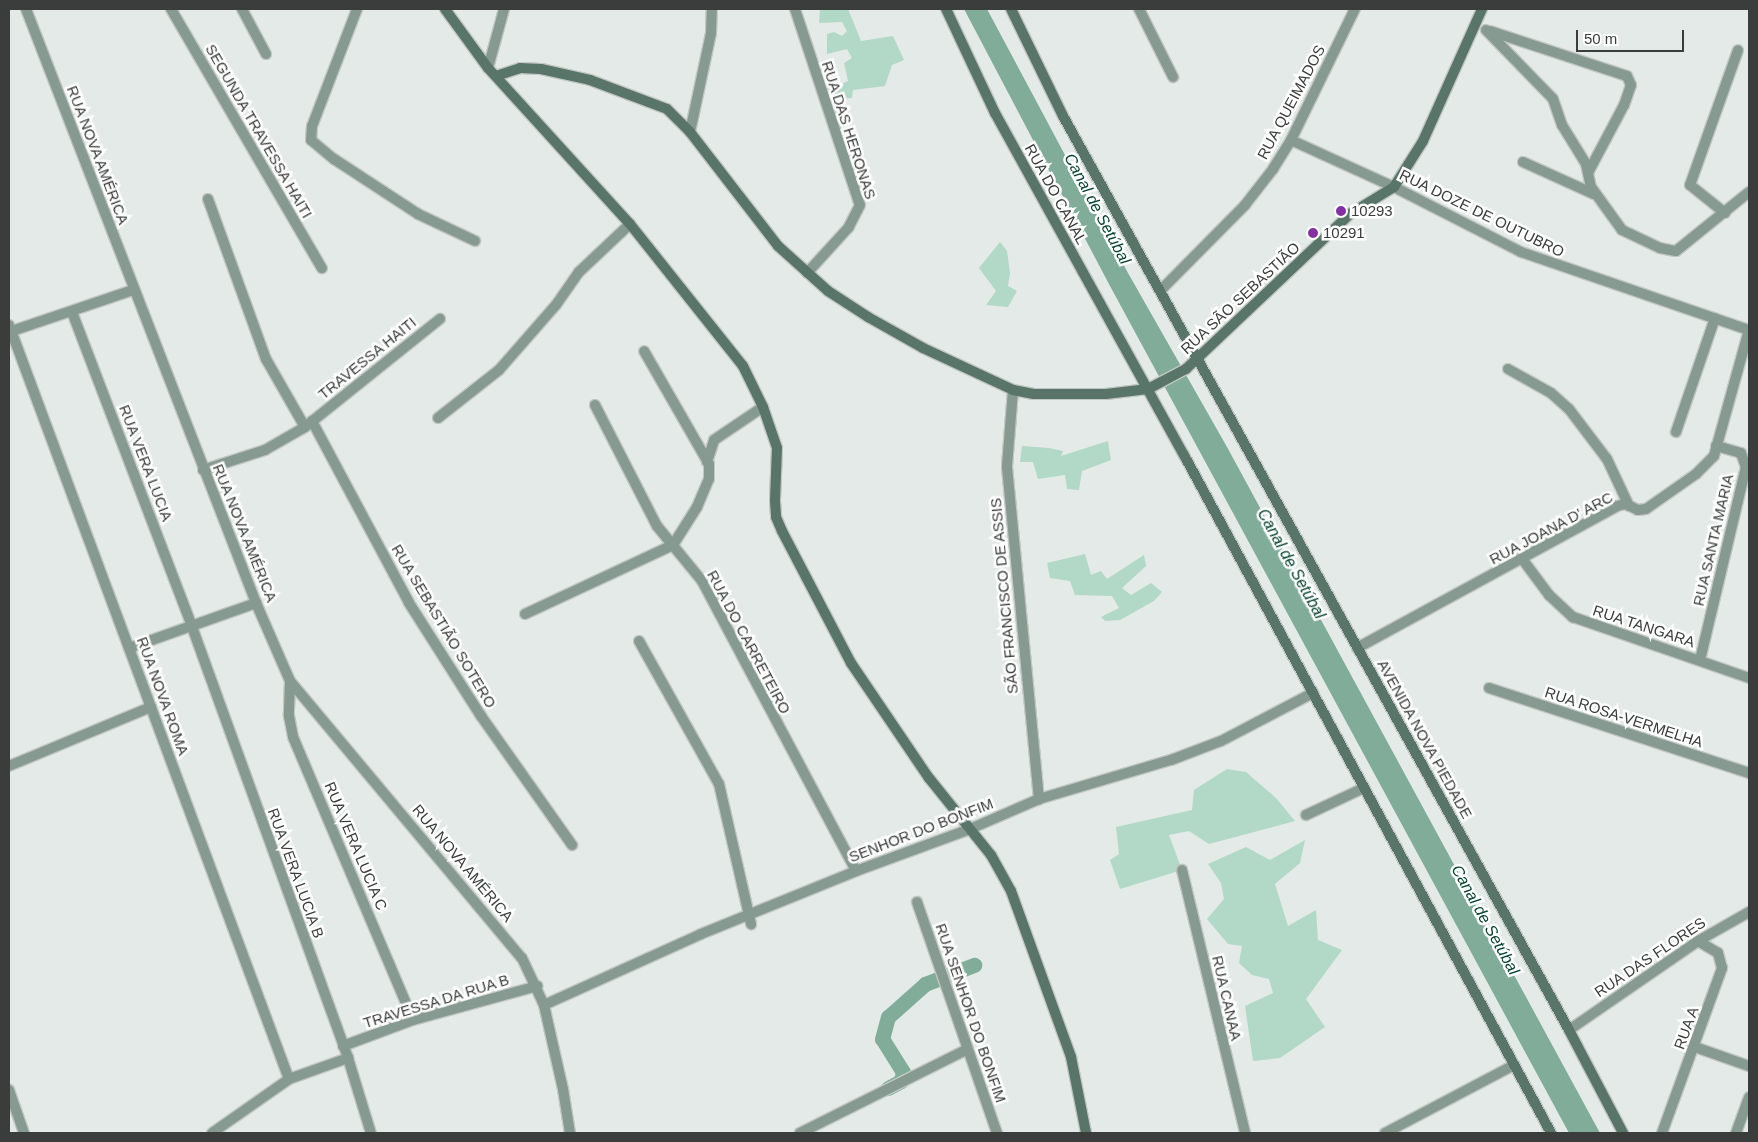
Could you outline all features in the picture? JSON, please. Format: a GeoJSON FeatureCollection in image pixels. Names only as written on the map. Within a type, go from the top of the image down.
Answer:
{"type":"FeatureCollection","features":[{"type":"Feature","properties":{"kind":"street","name":"RUA NOVA AMÉRICA"},"geometry":{"type":"LineString","coordinates":[[26,9],[203,470],[256,603],[290,681],[511,945],[537,986],[544,1005],[563,1089],[570,1133]]}},
{"type":"Feature","properties":{"kind":"street","name":"SEGUNDA TRAVESSA HAITI"},"geometry":{"type":"LineString","coordinates":[[170,9],[322,268]]}},
{"type":"Feature","properties":{"kind":"street"},"geometry":{"type":"LineString","coordinates":[[242,9],[266,54]]}},
{"type":"Feature","properties":{"kind":"street"},"geometry":{"type":"LineString","coordinates":[[357,9],[312,126],[311,140],[403,204],[475,241]]}},
{"type":"Feature","properties":{"kind":"street"},"geometry":{"type":"LineString","coordinates":[[445,9],[488,68],[630,224],[743,366],[763,407],[777,448],[776,517],[796,562],[851,664],[929,778],[991,856],[1011,892],[1071,1057],[1086,1133]]}},
{"type":"Feature","properties":{"kind":"street"},"geometry":{"type":"LineString","coordinates":[[488,68],[504,9]]}},
{"type":"Feature","properties":{"kind":"street"},"geometry":{"type":"LineString","coordinates":[[690,132],[710,41],[712,9]]}},
{"type":"Feature","properties":{"kind":"street","name":"RUA DAS HERONAS"},"geometry":{"type":"LineString","coordinates":[[795,9],[860,205],[857,217],[807,273]]}},
{"type":"Feature","properties":{"kind":"street","name":"RUA DO CANAL"},"geometry":{"type":"LineString","coordinates":[[946,9],[1000,122],[1148,389]]}},
{"type":"Feature","properties":{"kind":"street"},"geometry":{"type":"LineString","coordinates":[[1010,9],[1063,116],[1199,359]]}},
{"type":"Feature","properties":{"kind":"street"},"geometry":{"type":"LineString","coordinates":[[1139,9],[1173,77]]}},
{"type":"Feature","properties":{"kind":"street","name":"RUA QUEIMADOS"},"geometry":{"type":"LineString","coordinates":[[1161,290],[1245,206],[1291,140],[1355,9]]}},
{"type":"Feature","properties":{"kind":"street","name":"RUA SÃO SEBASTIÃO"},"geometry":{"type":"LineString","coordinates":[[1013,390],[1070,395],[1148,389],[1162,384],[1199,359],[1350,214],[1394,187],[1423,141],[1482,9]]}},
{"type":"Feature","properties":{"kind":"street"},"geometry":{"type":"LineString","coordinates":[[1475,24],[1486,30],[1622,73],[1630,81],[1630,91],[1589,171]]}},
{"type":"Feature","properties":{"kind":"street"},"geometry":{"type":"LineString","coordinates":[[1486,30],[1553,99],[1562,125],[1589,171],[1594,194],[1622,230],[1660,248],[1676,251],[1749,192]]}},
{"type":"Feature","properties":{"kind":"street"},"geometry":{"type":"LineString","coordinates":[[1725,213],[1690,185],[1738,50]]}},
{"type":"Feature","properties":{"kind":"street"},"geometry":{"type":"LineString","coordinates":[[496,76],[527,67],[590,80],[666,109],[690,132],[766,233],[807,273],[868,317],[923,348],[1013,390]]}},
{"type":"Feature","properties":{"kind":"street","name":"RUA DOZE DE OUTUBRO"},"geometry":{"type":"LineString","coordinates":[[1291,140],[1394,187],[1521,252],[1558,267],[1749,330]]}},
{"type":"Feature","properties":{"kind":"street"},"geometry":{"type":"LineString","coordinates":[[1523,162],[1594,194]]}},
{"type":"Feature","properties":{"kind":"street","name":"RUA SEBASTIÃO SOTERO"},"geometry":{"type":"LineString","coordinates":[[208,199],[266,359],[308,424],[409,603],[481,716],[572,845]]}},
{"type":"Feature","properties":{"kind":"street"},"geometry":{"type":"LineString","coordinates":[[438,418],[499,370],[556,305],[579,272],[630,224]]}},
{"type":"Feature","properties":{"kind":"street"},"geometry":{"type":"LineString","coordinates":[[10,329],[72,312],[134,290]]}},
{"type":"Feature","properties":{"kind":"street","name":"RUA VERA LUCIA"},"geometry":{"type":"LineString","coordinates":[[72,312],[191,624]]}},
{"type":"Feature","properties":{"kind":"street","name":"TRAVESSA HAITI"},"geometry":{"type":"LineString","coordinates":[[308,424],[440,318]]}},
{"type":"Feature","properties":{"kind":"street"},"geometry":{"type":"LineString","coordinates":[[1676,432],[1715,318]]}},
{"type":"Feature","properties":{"kind":"street","name":"RUA NOVA ROMA"},"geometry":{"type":"LineString","coordinates":[[10,329],[289,1078]]}},
{"type":"Feature","properties":{"kind":"street","name":"RUA JOANA D' ARC"},"geometry":{"type":"LineString","coordinates":[[1357,648],[1523,560],[1617,506],[1630,506],[1638,510],[1646,509],[1707,464],[1716,446],[1749,330]]}},
{"type":"Feature","properties":{"kind":"street"},"geometry":{"type":"LineString","coordinates":[[644,350],[707,462]]}},
{"type":"Feature","properties":{"kind":"street","name":"AVENIDA NOVA PIEDADE"},"geometry":{"type":"LineString","coordinates":[[1199,359],[1288,528],[1357,648],[1569,1030],[1623,1133]]}},
{"type":"Feature","properties":{"kind":"street"},"geometry":{"type":"LineString","coordinates":[[1508,369],[1551,393],[1569,409],[1607,459],[1630,506]]}},
{"type":"Feature","properties":{"kind":"street"},"geometry":{"type":"LineString","coordinates":[[1148,389],[1551,1133]]}},
{"type":"Feature","properties":{"kind":"street","name":"SÃO FRANCISCO DE ASSIS"},"geometry":{"type":"LineString","coordinates":[[1013,390],[1007,467],[1039,799]]}},
{"type":"Feature","properties":{"kind":"street","name":"RUA DO CARRETEIRO"},"geometry":{"type":"LineString","coordinates":[[595,405],[654,521],[702,581],[856,871]]}},
{"type":"Feature","properties":{"kind":"street"},"geometry":{"type":"LineString","coordinates":[[525,614],[673,545],[697,507],[708,483],[707,462],[714,440],[763,407]]}},
{"type":"Feature","properties":{"kind":"street"},"geometry":{"type":"LineString","coordinates":[[203,470],[265,450],[308,424]]}},
{"type":"Feature","properties":{"kind":"street","name":"RUA SANTA MARIA"},"geometry":{"type":"LineString","coordinates":[[1700,660],[1746,467],[1740,453],[1716,446]]}},
{"type":"Feature","properties":{"kind":"street","name":"RUA TANGARA"},"geometry":{"type":"LineString","coordinates":[[1523,560],[1549,595],[1573,617],[1749,678]]}},
{"type":"Feature","properties":{"kind":"street"},"geometry":{"type":"LineString","coordinates":[[129,648],[191,624],[256,603]]}},
{"type":"Feature","properties":{"kind":"street","name":"RUA VERA LUCIA B"},"geometry":{"type":"LineString","coordinates":[[191,624],[348,1058],[370,1133]]}},
{"type":"Feature","properties":{"kind":"street"},"geometry":{"type":"LineString","coordinates":[[639,641],[719,784],[751,924]]}},
{"type":"Feature","properties":{"kind":"street","name":"RUA VERA LUCIA C"},"geometry":{"type":"LineString","coordinates":[[290,681],[289,716],[293,737],[413,1020]]}},
{"type":"Feature","properties":{"kind":"street","name":"RUA ROSA-VERMELHA"},"geometry":{"type":"LineString","coordinates":[[1489,688],[1749,773]]}},
{"type":"Feature","properties":{"kind":"street","name":"SENHOR DO BONFIM"},"geometry":{"type":"LineString","coordinates":[[544,1005],[748,913],[856,871],[970,830],[1039,799],[1170,760],[1221,741],[1313,693]]}},
{"type":"Feature","properties":{"kind":"street"},"geometry":{"type":"LineString","coordinates":[[9,766],[150,707]]}},
{"type":"Feature","properties":{"kind":"street"},"geometry":{"type":"LineString","coordinates":[[1306,815],[1364,788]]}},
{"type":"Feature","properties":{"kind":"street","name":"RUA CANAA"},"geometry":{"type":"LineString","coordinates":[[1182,870],[1245,1133]]}},
{"type":"Feature","properties":{"kind":"street","name":"RUA SENHOR DO BONFIM"},"geometry":{"type":"LineString","coordinates":[[917,902],[939,966],[946,993],[997,1133]]}},
{"type":"Feature","properties":{"kind":"street","name":"RUA DAS FLORES"},"geometry":{"type":"LineString","coordinates":[[1569,1030],[1698,941],[1749,912]]}},
{"type":"Feature","properties":{"kind":"street","name":"RUA A"},"geometry":{"type":"LineString","coordinates":[[1662,1133],[1695,1047],[1722,968],[1718,954],[1698,941]]}},
{"type":"Feature","properties":{"kind":"street","name":"TRAVESSA DA RUA B"},"geometry":{"type":"LineString","coordinates":[[343,1046],[413,1020],[537,986]]}},
{"type":"Feature","properties":{"kind":"street"},"geometry":{"type":"LineString","coordinates":[[1695,1047],[1749,1066]]}},
{"type":"Feature","properties":{"kind":"street"},"geometry":{"type":"LineString","coordinates":[[802,1132],[966,1050]]}},
{"type":"Feature","properties":{"kind":"street"},"geometry":{"type":"LineString","coordinates":[[212,1133],[289,1078],[348,1058]]}},
{"type":"Feature","properties":{"kind":"street"},"geometry":{"type":"LineString","coordinates":[[1385,1133],[1514,1065]]}},
{"type":"Feature","properties":{"kind":"street"},"geometry":{"type":"LineString","coordinates":[[9,1090],[24,1133]]}},
{"type":"Feature","properties":{"kind":"street"},"geometry":{"type":"LineString","coordinates":[[1736,1133],[1749,1097]]}},
{"type":"Feature","properties":{"kind":"shaded area"},"geometry":{"type":"Polygon","coordinates":[[[820,9],[848,9],[861,41],[893,36],[904,60],[892,65],[885,86],[853,90],[852,98],[829,99],[826,91],[848,81],[844,63],[852,58],[847,49],[827,54],[827,34],[834,32],[842,36],[847,31],[842,22],[819,23],[820,9]]]}},
{"type":"Feature","properties":{"kind":"shaded area"},"geometry":{"type":"Polygon","coordinates":[[[964,9],[987,9],[1128,273],[1227,447],[1600,1133],[1569,1133],[1110,286],[964,9]]]}},
{"type":"Feature","properties":{"kind":"shaded area"},"geometry":{"type":"Polygon","coordinates":[[[1000,242],[1007,251],[1010,273],[1008,286],[1017,291],[1008,307],[986,305],[996,291],[979,268],[1000,242]]]}},
{"type":"Feature","properties":{"kind":"shaded area"},"geometry":{"type":"Polygon","coordinates":[[[1108,441],[1111,460],[1082,471],[1079,490],[1067,489],[1065,475],[1038,479],[1033,462],[1020,462],[1022,446],[1063,451],[1061,456],[1108,441]]]}},
{"type":"Feature","properties":{"kind":"shaded area"},"geometry":{"type":"Polygon","coordinates":[[[1085,554],[1091,575],[1101,571],[1107,579],[1144,555],[1146,566],[1122,588],[1131,595],[1151,583],[1162,592],[1154,601],[1120,620],[1105,621],[1101,617],[1119,608],[1112,596],[1075,595],[1070,581],[1050,578],[1047,563],[1085,554]]]}},
{"type":"Feature","properties":{"kind":"shaded area"},"geometry":{"type":"Polygon","coordinates":[[[1227,769],[1246,772],[1276,798],[1295,821],[1209,844],[1189,831],[1169,835],[1182,870],[1120,889],[1110,860],[1119,854],[1116,827],[1192,810],[1194,790],[1227,769]]]}},
{"type":"Feature","properties":{"kind":"shaded area"},"geometry":{"type":"Polygon","coordinates":[[[1305,840],[1300,863],[1275,884],[1288,926],[1316,910],[1318,940],[1342,950],[1306,999],[1325,1027],[1280,1058],[1253,1061],[1245,1006],[1273,993],[1269,979],[1252,975],[1239,963],[1242,946],[1228,944],[1207,919],[1224,899],[1221,883],[1208,864],[1246,847],[1270,860],[1305,840]]]}},
{"type":"Feature","properties":{"kind":"waterway"},"geometry":{"type":"LineString","coordinates":[[888,1088],[901,1081],[903,1072],[882,1039],[888,1017],[925,984],[974,965]]}},
{"type":"Feature","properties":{"kind":"place","name":"10293"},"geometry":{"type":"Point","coordinates":[1341,211]}},
{"type":"Feature","properties":{"kind":"place","name":"10291"},"geometry":{"type":"Point","coordinates":[1313,233]}},
{"type":"Feature","properties":{"kind":"water label","name":"Canal de Setúbal"},"geometry":{"type":"Point","coordinates":[1097,209]}},
{"type":"Feature","properties":{"kind":"water label","name":"Canal de Setúbal"},"geometry":{"type":"Point","coordinates":[1291,564]}},
{"type":"Feature","properties":{"kind":"water label","name":"Canal de Setúbal"},"geometry":{"type":"Point","coordinates":[1485,920]}}]}
